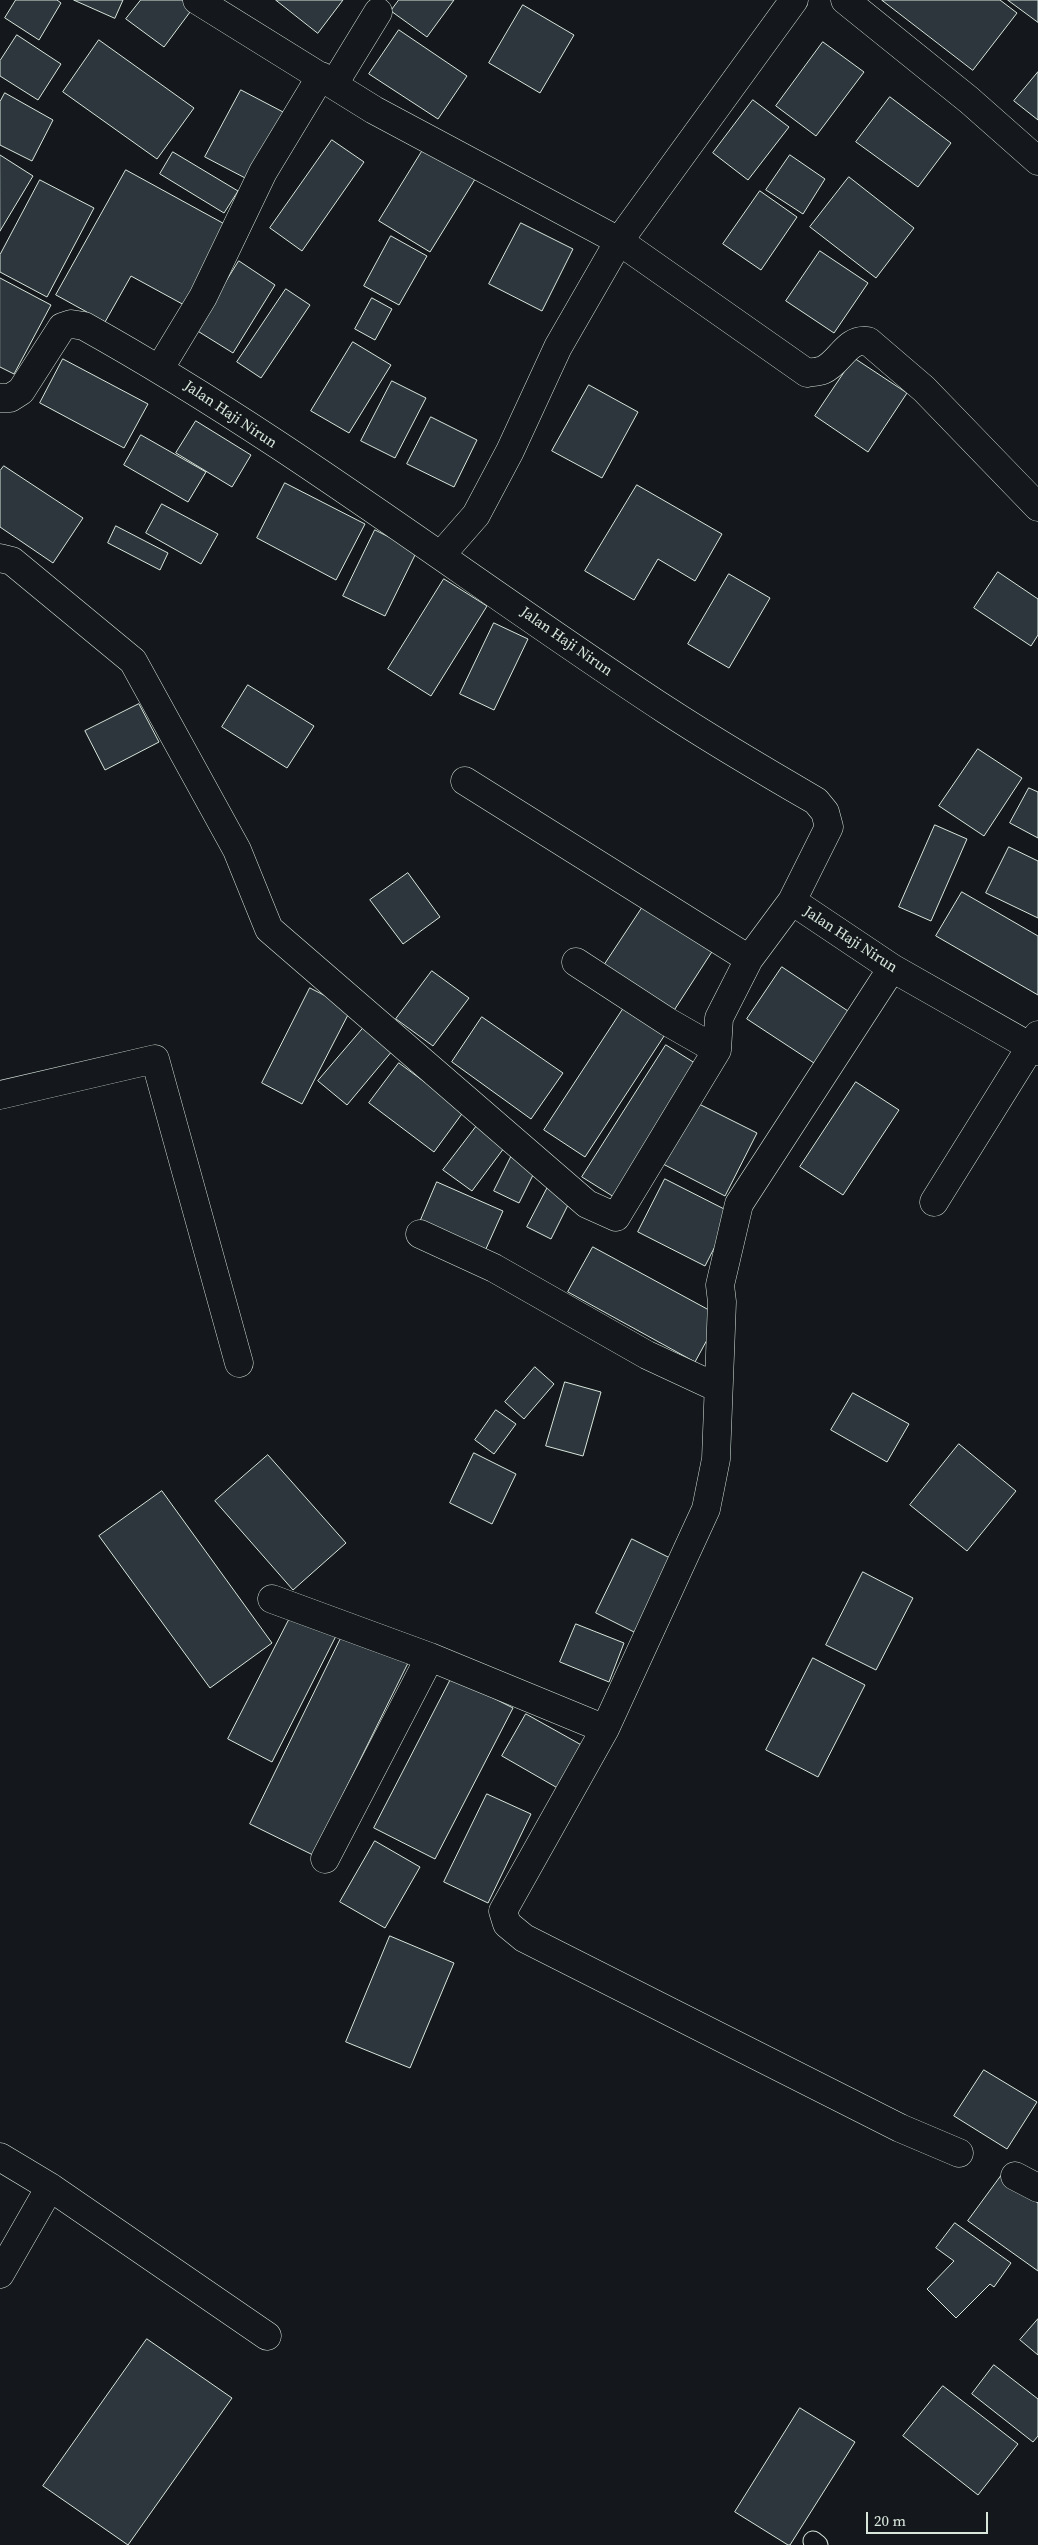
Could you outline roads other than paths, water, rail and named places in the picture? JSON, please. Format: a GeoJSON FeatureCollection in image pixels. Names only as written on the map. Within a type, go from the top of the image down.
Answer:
{"type":"FeatureCollection","features":[{"type":"Feature","properties":{"kind":"street"},"geometry":{"type":"LineString","coordinates":[[197,0],[374,110],[619,242],[807,373],[823,370],[851,344],[860,340],[868,341],[924,389],[1038,507]]}},
{"type":"Feature","properties":{"kind":"street"},"geometry":{"type":"LineString","coordinates":[[441,555],[476,515],[510,451],[558,347],[619,242],[794,0]]}},
{"type":"Feature","properties":{"kind":"street"},"geometry":{"type":"LineString","coordinates":[[845,0],[969,100],[1038,161]]}},
{"type":"Feature","properties":{"kind":"street"},"geometry":{"type":"LineString","coordinates":[[160,368],[203,297],[262,172],[378,12]]}},
{"type":"Feature","properties":{"kind":"street","name":"Jalan Haji Nirun"},"geometry":{"type":"LineString","coordinates":[[0,398],[10,398],[21,391],[62,327],[71,324],[84,326],[160,368],[441,555],[667,711],[816,801],[825,812],[829,827],[792,902],[892,968],[1036,1044]]}},
{"type":"Feature","properties":{"kind":"street"},"geometry":{"type":"LineString","coordinates":[[0,558],[12,561],[133,661],[238,850],[269,929],[587,1204],[616,1217],[717,1050],[718,1018],[749,959],[792,902]]}},
{"type":"Feature","properties":{"kind":"street"},"geometry":{"type":"LineString","coordinates":[[465,781],[749,959]]}},
{"type":"Feature","properties":{"kind":"street"},"geometry":{"type":"LineString","coordinates":[[576,962],[668,1022],[717,1050]]}},
{"type":"Feature","properties":{"kind":"street"},"geometry":{"type":"LineString","coordinates":[[892,968],[739,1204],[720,1285],[722,1302],[716,1459],[706,1509],[605,1729],[503,1911],[507,1924],[533,1942],[900,2128],[959,2153]]}},
{"type":"Feature","properties":{"kind":"street"},"geometry":{"type":"LineString","coordinates":[[934,1202],[1036,1044]]}},
{"type":"Feature","properties":{"kind":"street"},"geometry":{"type":"LineString","coordinates":[[0,1095],[155,1059],[239,1363]]}},
{"type":"Feature","properties":{"kind":"street"},"geometry":{"type":"LineString","coordinates":[[420,1234],[494,1268],[647,1355],[718,1388]]}},
{"type":"Feature","properties":{"kind":"street"},"geometry":{"type":"LineString","coordinates":[[272,1598],[430,1657],[605,1729]]}},
{"type":"Feature","properties":{"kind":"street"},"geometry":{"type":"LineString","coordinates":[[325,1859],[430,1657]]}},
{"type":"Feature","properties":{"kind":"street"},"geometry":{"type":"LineString","coordinates":[[0,2157],[50,2187],[267,2336]]}},
{"type":"Feature","properties":{"kind":"street"},"geometry":{"type":"LineString","coordinates":[[0,2274],[50,2187]]}}]}
